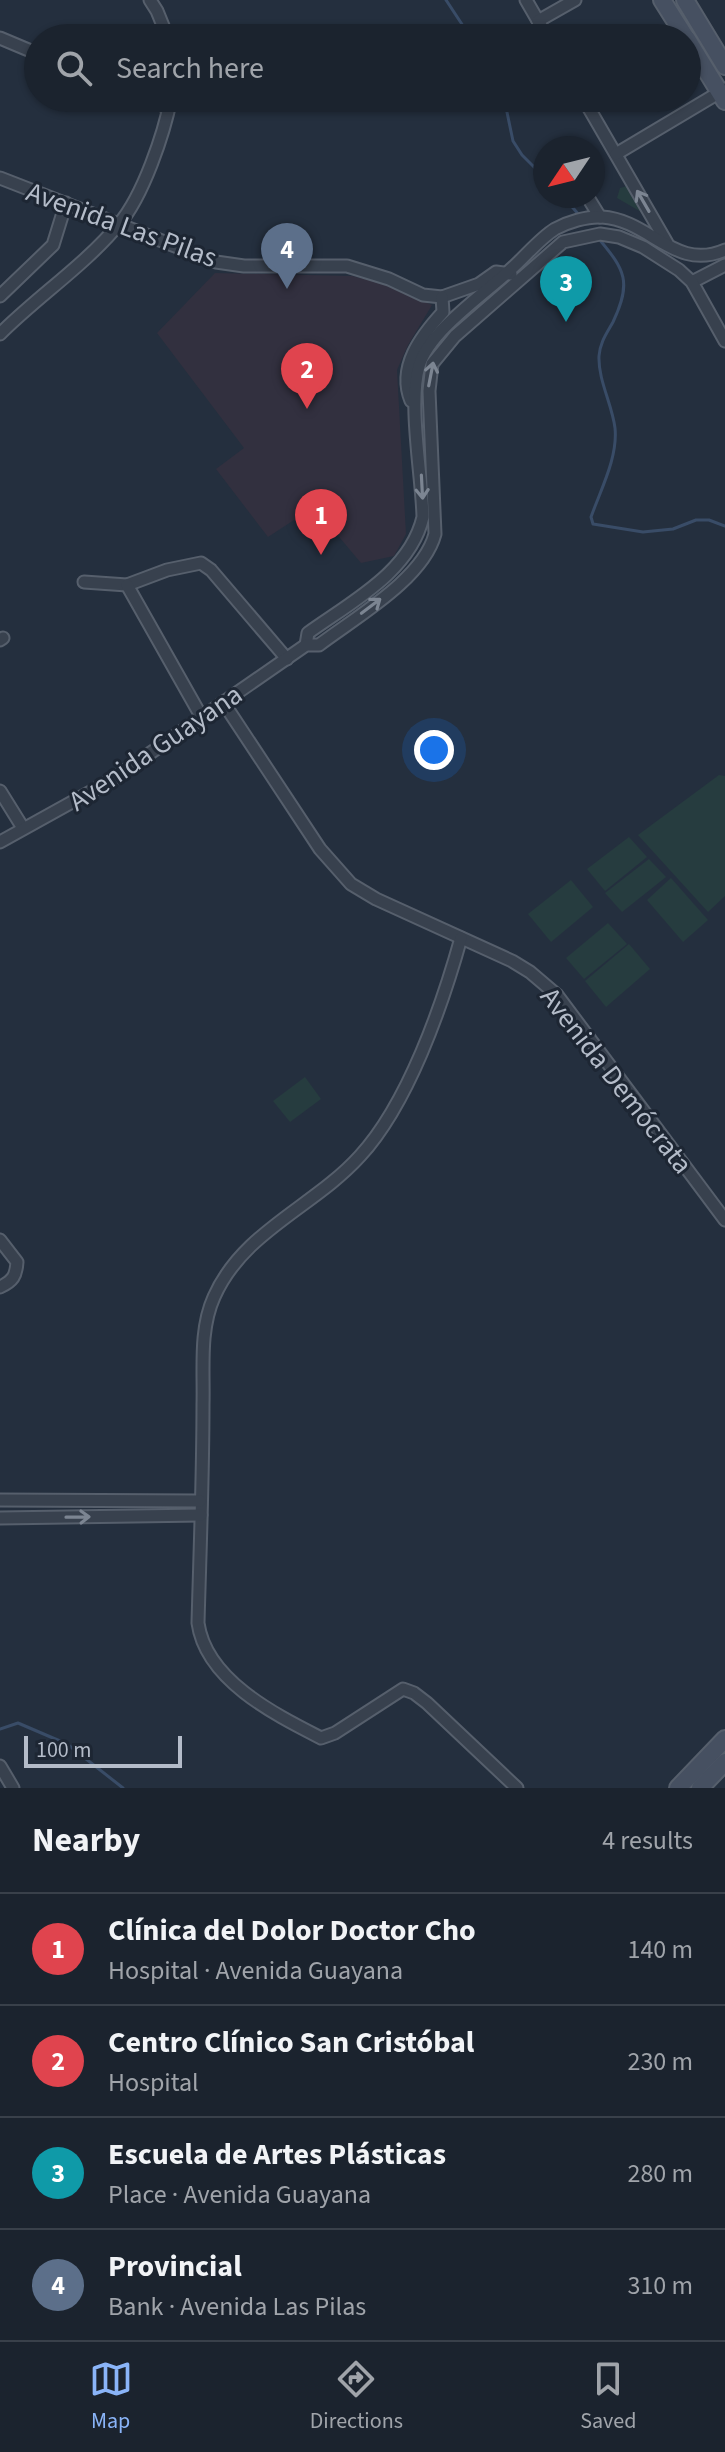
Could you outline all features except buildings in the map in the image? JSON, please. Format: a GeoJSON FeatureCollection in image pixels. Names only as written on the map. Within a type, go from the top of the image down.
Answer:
{"type":"FeatureCollection","features":[{"type":"Feature","properties":{"kind":"main road"},"geometry":{"type":"LineString","coordinates":[[662,0],[677,24]]}},
{"type":"Feature","properties":{"kind":"main road"},"geometry":{"type":"LineString","coordinates":[[685,0],[700,24]]}},
{"type":"Feature","properties":{"kind":"main road"},"geometry":{"type":"LineString","coordinates":[[701,26],[725,66]]}},
{"type":"Feature","properties":{"kind":"main road"},"geometry":{"type":"LineString","coordinates":[[701,60],[723,93]]}},
{"type":"Feature","properties":{"kind":"main road"},"geometry":{"type":"LineString","coordinates":[[678,1788],[725,1739]]}},
{"type":"Feature","properties":{"kind":"main road"},"geometry":{"type":"LineString","coordinates":[[700,1788],[725,1762]]}},
{"type":"Feature","properties":{"kind":"street"},"geometry":{"type":"LineString","coordinates":[[150,0],[162,24]]}},
{"type":"Feature","properties":{"kind":"street"},"geometry":{"type":"LineString","coordinates":[[526,0],[540,24]]}},
{"type":"Feature","properties":{"kind":"street"},"geometry":{"type":"LineString","coordinates":[[538,21],[575,0]]}},
{"type":"Feature","properties":{"kind":"street"},"geometry":{"type":"LineString","coordinates":[[0,38],[24,48]]}},
{"type":"Feature","properties":{"kind":"street"},"geometry":{"type":"LineString","coordinates":[[701,106],[723,93]]}},
{"type":"Feature","properties":{"kind":"street"},"geometry":{"type":"LineString","coordinates":[[0,334],[120,224],[137,200],[167,112]]}},
{"type":"Feature","properties":{"kind":"street"},"geometry":{"type":"LineString","coordinates":[[591,112],[669,247]]}},
{"type":"Feature","properties":{"kind":"street"},"geometry":{"type":"LineString","coordinates":[[616,154],[690,112]]}},
{"type":"Feature","properties":{"kind":"street","name":"Avenida Las Pilas"},"geometry":{"type":"LineString","coordinates":[[0,178],[216,262],[244,266],[347,266],[389,279],[423,295],[442,297]]}},
{"type":"Feature","properties":{"kind":"street"},"geometry":{"type":"LineString","coordinates":[[0,296],[53,245],[66,203]]}},
{"type":"Feature","properties":{"kind":"street"},"geometry":{"type":"LineString","coordinates":[[591,208],[595,218],[640,228],[688,256],[701,257],[725,250]]}},
{"type":"Feature","properties":{"kind":"street","name":"Avenida Guayana"},"geometry":{"type":"LineString","coordinates":[[0,842],[110,781],[306,645],[319,645],[419,567],[431,550],[436,518],[429,391],[432,364],[444,345],[556,229],[595,218]]}},
{"type":"Feature","properties":{"kind":"street","name":"Avenida Guayana"},"geometry":{"type":"LineString","coordinates":[[306,645],[308,633],[402,561],[419,532],[423,517],[416,409],[417,376],[423,355],[446,328],[563,242],[600,234],[633,241],[679,270],[692,282]]}},
{"type":"Feature","properties":{"kind":"street"},"geometry":{"type":"LineString","coordinates":[[725,265],[692,282],[725,341]]}},
{"type":"Feature","properties":{"kind":"street"},"geometry":{"type":"LineString","coordinates":[[416,409],[408,397],[410,358],[421,337],[443,312],[442,297],[479,284],[496,272],[513,276]]}},
{"type":"Feature","properties":{"kind":"street"},"geometry":{"type":"LineString","coordinates":[[84,582],[127,585],[179,566],[201,563],[211,570],[287,659]]}},
{"type":"Feature","properties":{"kind":"street"},"geometry":{"type":"LineString","coordinates":[[127,585],[201,716]]}},
{"type":"Feature","properties":{"kind":"street","name":"Avenida Demócrata"},"geometry":{"type":"LineString","coordinates":[[223,702],[320,849],[351,884],[376,899],[512,961],[557,995],[725,1220]]}},
{"type":"Feature","properties":{"kind":"street"},"geometry":{"type":"LineString","coordinates":[[0,791],[23,828]]}},
{"type":"Feature","properties":{"kind":"street"},"geometry":{"type":"LineString","coordinates":[[461,938],[448,985],[412,1072],[386,1121],[361,1156],[332,1183],[262,1233],[245,1250],[231,1267],[213,1299],[203,1357],[199,1632],[217,1666],[232,1683],[321,1738],[335,1733],[403,1689],[414,1693],[517,1788]]}},
{"type":"Feature","properties":{"kind":"street"},"geometry":{"type":"LineString","coordinates":[[0,1240],[17,1262],[16,1274],[10,1282],[0,1287]]}},
{"type":"Feature","properties":{"kind":"street"},"geometry":{"type":"LineString","coordinates":[[0,1500],[200,1501]]}},
{"type":"Feature","properties":{"kind":"street"},"geometry":{"type":"LineString","coordinates":[[0,1518],[201,1515]]}},
{"type":"Feature","properties":{"kind":"street"},"geometry":{"type":"LineString","coordinates":[[0,1766],[13,1788]]}},
{"type":"Feature","properties":{"kind":"shaded area"},"geometry":{"type":"Polygon","coordinates":[[[215,273],[352,276],[381,283],[432,305],[397,370],[406,534],[394,556],[361,563],[314,507],[268,537],[216,469],[244,448],[157,333],[215,273]]]}},
{"type":"Feature","properties":{"kind":"green space"},"geometry":{"type":"Polygon","coordinates":[[[627,186],[643,213],[617,198],[620,188],[627,186]]]}},
{"type":"Feature","properties":{"kind":"green space"},"geometry":{"type":"Polygon","coordinates":[[[719,775],[725,776],[725,896],[708,912],[638,835],[719,775]]]}},
{"type":"Feature","properties":{"kind":"green space"},"geometry":{"type":"Polygon","coordinates":[[[629,837],[647,857],[605,891],[587,869],[629,837]]]}},
{"type":"Feature","properties":{"kind":"green space"},"geometry":{"type":"Polygon","coordinates":[[[649,859],[666,877],[622,912],[605,893],[649,859]]]}},
{"type":"Feature","properties":{"kind":"green space"},"geometry":{"type":"Polygon","coordinates":[[[671,878],[708,920],[683,942],[647,900],[671,878]]]}},
{"type":"Feature","properties":{"kind":"green space"},"geometry":{"type":"Polygon","coordinates":[[[571,880],[593,907],[551,942],[528,914],[571,880]]]}},
{"type":"Feature","properties":{"kind":"green space"},"geometry":{"type":"Polygon","coordinates":[[[608,923],[627,944],[584,979],[566,958],[608,923]]]}},
{"type":"Feature","properties":{"kind":"green space"},"geometry":{"type":"Polygon","coordinates":[[[629,944],[650,969],[606,1007],[585,981],[629,944]]]}},
{"type":"Feature","properties":{"kind":"green space"},"geometry":{"type":"Polygon","coordinates":[[[305,1077],[321,1099],[290,1122],[273,1101],[305,1077]]]}},
{"type":"Feature","properties":{"kind":"waterway"},"geometry":{"type":"LineString","coordinates":[[446,0],[462,24]]}},
{"type":"Feature","properties":{"kind":"waterway"},"geometry":{"type":"LineString","coordinates":[[507,112],[513,141],[533,166]]}},
{"type":"Feature","properties":{"kind":"waterway"},"geometry":{"type":"LineString","coordinates":[[573,208],[579,215]]}},
{"type":"Feature","properties":{"kind":"waterway"},"geometry":{"type":"LineString","coordinates":[[599,239],[620,268],[624,286],[619,308],[600,351],[599,365],[615,439],[608,473],[591,517],[593,524],[643,532],[673,529],[696,520],[709,520],[725,526]]}},
{"type":"Feature","properties":{"kind":"waterway"},"geometry":{"type":"LineString","coordinates":[[0,1729],[18,1723],[67,1744],[123,1788]]}},
{"type":"Feature","properties":{"kind":"place","name":"Provincial"},"geometry":{"type":"Point","coordinates":[287,289]}},
{"type":"Feature","properties":{"kind":"place","name":"Escuela de Artes Plásticas"},"geometry":{"type":"Point","coordinates":[566,322]}},
{"type":"Feature","properties":{"kind":"place","name":"Centro Clínico San Cristóbal"},"geometry":{"type":"Point","coordinates":[307,409]}},
{"type":"Feature","properties":{"kind":"place","name":"Clínica del Dolor Doctor Cho"},"geometry":{"type":"Point","coordinates":[321,555]}}]}
